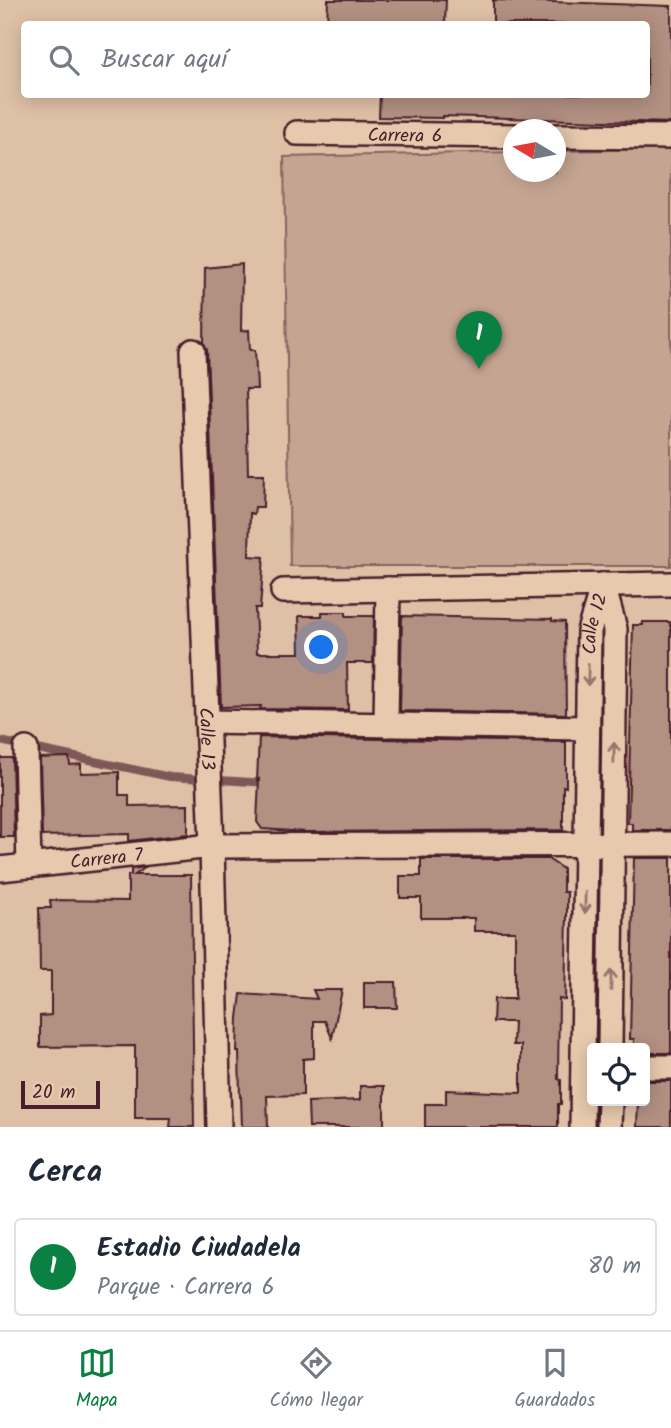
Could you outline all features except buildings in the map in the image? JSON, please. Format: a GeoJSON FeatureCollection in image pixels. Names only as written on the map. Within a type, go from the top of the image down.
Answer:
{"type":"FeatureCollection","features":[{"type":"Feature","properties":{"kind":"street","name":"Carrera 6"},"geometry":{"type":"LineString","coordinates":[[297,133],[503,136]]}},
{"type":"Feature","properties":{"kind":"street"},"geometry":{"type":"LineString","coordinates":[[566,136],[671,137]]}},
{"type":"Feature","properties":{"kind":"street","name":"Calle 13"},"geometry":{"type":"LineString","coordinates":[[193,351],[208,722],[219,1127]]}},
{"type":"Feature","properties":{"kind":"street"},"geometry":{"type":"LineString","coordinates":[[283,590],[671,584]]}},
{"type":"Feature","properties":{"kind":"street","name":"Calle 12"},"geometry":{"type":"LineString","coordinates":[[582,1127],[589,631],[603,585]]}},
{"type":"Feature","properties":{"kind":"street","name":"Calle 12"},"geometry":{"type":"LineString","coordinates":[[603,585],[615,629],[610,1043]]}},
{"type":"Feature","properties":{"kind":"street"},"geometry":{"type":"LineString","coordinates":[[386,725],[388,589]]}},
{"type":"Feature","properties":{"kind":"street"},"geometry":{"type":"LineString","coordinates":[[208,722],[587,728]]}},
{"type":"Feature","properties":{"kind":"street"},"geometry":{"type":"LineString","coordinates":[[26,749],[29,866]]}},
{"type":"Feature","properties":{"kind":"street","name":"Carrera 7"},"geometry":{"type":"LineString","coordinates":[[0,869],[212,846],[671,844]]}},
{"type":"Feature","properties":{"kind":"street"},"geometry":{"type":"LineString","coordinates":[[650,1067],[671,1067]]}},
{"type":"Feature","properties":{"kind":"street"},"geometry":{"type":"LineString","coordinates":[[609,1127],[610,1106]]}},
{"type":"Feature","properties":{"kind":"shaded area"},"geometry":{"type":"Polygon","coordinates":[[[671,149],[671,566],[290,566],[284,157],[503,152],[503,182],[566,182],[566,151],[671,149]]]}},
{"type":"Feature","properties":{"kind":"waterway"},"geometry":{"type":"LineString","coordinates":[[0,741],[170,777],[269,783]]}},
{"type":"Feature","properties":{"kind":"place","name":"Estadio Ciudadela"},"geometry":{"type":"Point","coordinates":[479,369]}}]}
